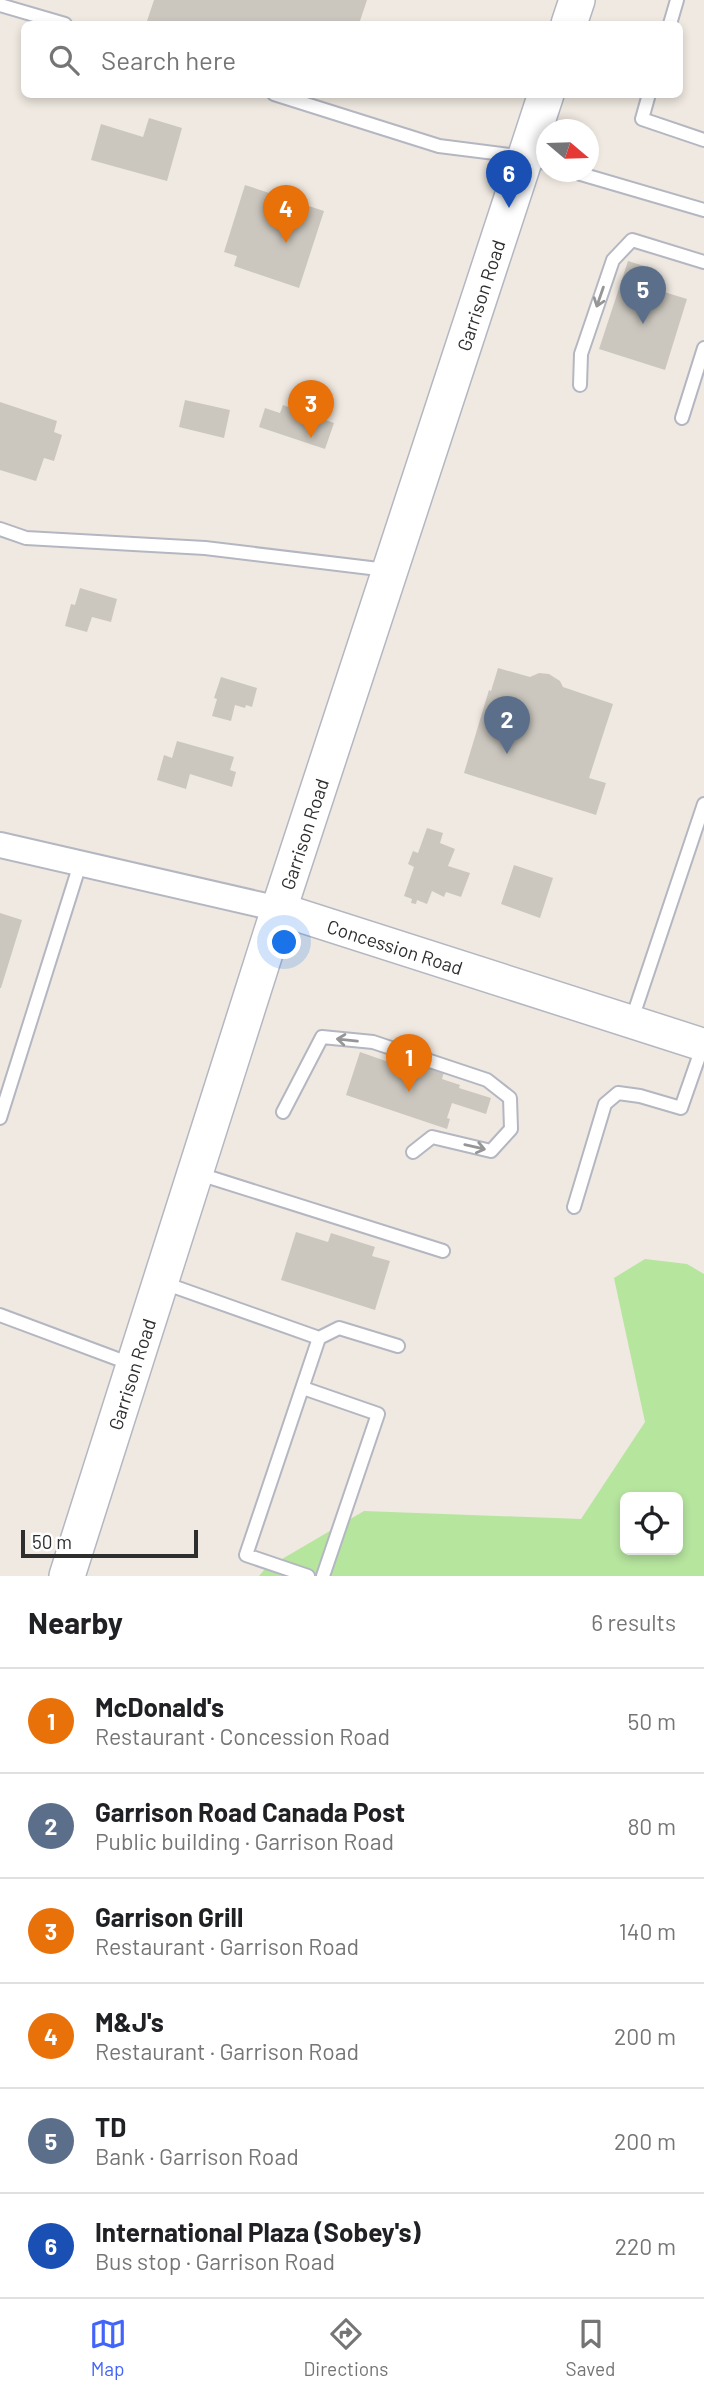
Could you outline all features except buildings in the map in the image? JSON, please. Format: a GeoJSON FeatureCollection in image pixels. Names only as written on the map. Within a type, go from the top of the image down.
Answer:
{"type":"FeatureCollection","features":[{"type":"Feature","properties":{"kind":"main road"},"geometry":{"type":"LineString","coordinates":[[570,21],[577,0]]}},
{"type":"Feature","properties":{"kind":"main road","name":"Garrison Road"},"geometry":{"type":"LineString","coordinates":[[542,119],[545,98]]}},
{"type":"Feature","properties":{"kind":"main road","name":"Garrison Road"},"geometry":{"type":"LineString","coordinates":[[67,1576],[279,909],[391,570],[536,160]]}},
{"type":"Feature","properties":{"kind":"street","name":"Concession Road"},"geometry":{"type":"LineString","coordinates":[[0,845],[279,909],[704,1045]]}},
{"type":"Feature","properties":{"kind":"lane"},"geometry":{"type":"LineString","coordinates":[[671,21],[677,0]]}},
{"type":"Feature","properties":{"kind":"lane"},"geometry":{"type":"LineString","coordinates":[[0,5],[55,21]]}},
{"type":"Feature","properties":{"kind":"lane"},"geometry":{"type":"LineString","coordinates":[[287,98],[439,146],[536,160]]}},
{"type":"Feature","properties":{"kind":"lane"},"geometry":{"type":"LineString","coordinates":[[648,98],[642,119],[704,140]]}},
{"type":"Feature","properties":{"kind":"lane"},"geometry":{"type":"LineString","coordinates":[[599,179],[704,210]]}},
{"type":"Feature","properties":{"kind":"lane"},"geometry":{"type":"LineString","coordinates":[[580,385],[581,354],[613,260],[632,240],[704,262]]}},
{"type":"Feature","properties":{"kind":"lane"},"geometry":{"type":"LineString","coordinates":[[682,418],[704,348]]}},
{"type":"Feature","properties":{"kind":"lane"},"geometry":{"type":"LineString","coordinates":[[0,529],[26,538],[205,548],[391,570]]}},
{"type":"Feature","properties":{"kind":"lane"},"geometry":{"type":"LineString","coordinates":[[631,1022],[704,804]]}},
{"type":"Feature","properties":{"kind":"lane"},"geometry":{"type":"LineString","coordinates":[[0,1118],[79,864]]}},
{"type":"Feature","properties":{"kind":"lane"},"geometry":{"type":"LineString","coordinates":[[283,1112],[322,1037],[373,1042],[487,1080],[510,1098],[511,1129],[491,1150],[432,1137],[413,1152]]}},
{"type":"Feature","properties":{"kind":"lane"},"geometry":{"type":"LineString","coordinates":[[574,1208],[606,1104],[618,1093],[640,1096],[681,1108],[704,1045]]}},
{"type":"Feature","properties":{"kind":"lane"},"geometry":{"type":"LineString","coordinates":[[195,1173],[443,1251]]}},
{"type":"Feature","properties":{"kind":"lane"},"geometry":{"type":"LineString","coordinates":[[161,1282],[319,1338]]}},
{"type":"Feature","properties":{"kind":"lane"},"geometry":{"type":"LineString","coordinates":[[0,1315],[134,1365]]}},
{"type":"Feature","properties":{"kind":"lane"},"geometry":{"type":"LineString","coordinates":[[308,1576],[246,1555],[319,1338],[339,1328],[398,1346]]}},
{"type":"Feature","properties":{"kind":"lane"},"geometry":{"type":"LineString","coordinates":[[303,1388],[378,1414],[323,1576]]}},
{"type":"Feature","properties":{"kind":"green space"},"geometry":{"type":"Polygon","coordinates":[[[645,1259],[687,1264],[704,1274],[704,1576],[259,1576],[265,1569],[364,1511],[581,1519],[645,1422],[614,1278],[645,1259]]]}},
{"type":"Feature","properties":{"kind":"place","name":"International Plaza (Sobey's)"},"geometry":{"type":"Point","coordinates":[509,208]}},
{"type":"Feature","properties":{"kind":"place","name":"M&J's"},"geometry":{"type":"Point","coordinates":[286,243]}},
{"type":"Feature","properties":{"kind":"place","name":"TD"},"geometry":{"type":"Point","coordinates":[643,324]}},
{"type":"Feature","properties":{"kind":"place","name":"Garrison Grill"},"geometry":{"type":"Point","coordinates":[311,438]}},
{"type":"Feature","properties":{"kind":"place","name":"Garrison Road Canada Post"},"geometry":{"type":"Point","coordinates":[507,754]}},
{"type":"Feature","properties":{"kind":"place","name":"McDonald's"},"geometry":{"type":"Point","coordinates":[409,1092]}}]}
